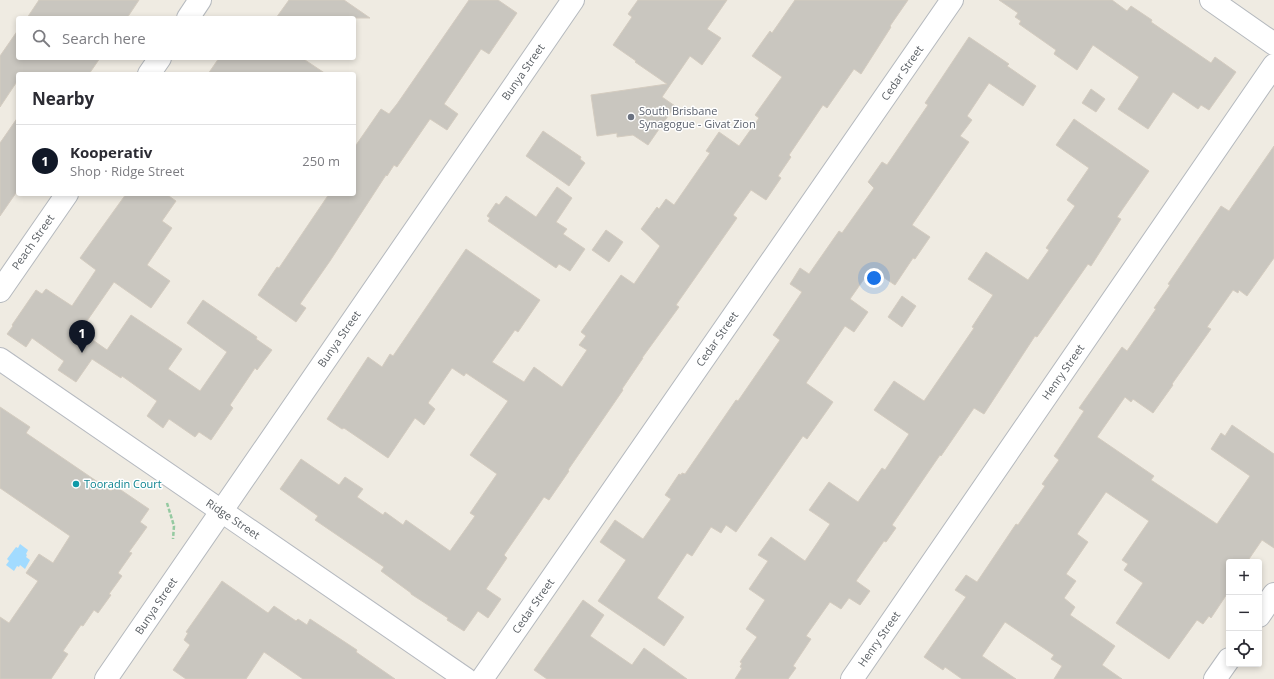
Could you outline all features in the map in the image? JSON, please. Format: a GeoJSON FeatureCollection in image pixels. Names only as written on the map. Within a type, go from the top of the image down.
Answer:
{"type":"FeatureCollection","features":[{"type":"Feature","properties":{"kind":"street"},"geometry":{"type":"LineString","coordinates":[[189,16],[200,0]]}},
{"type":"Feature","properties":{"kind":"street","name":"Bunya Street"},"geometry":{"type":"LineString","coordinates":[[106,679],[573,0]]}},
{"type":"Feature","properties":{"kind":"street","name":"Cedar Street"},"geometry":{"type":"LineString","coordinates":[[482,679],[952,0]]}},
{"type":"Feature","properties":{"kind":"street"},"geometry":{"type":"LineString","coordinates":[[1211,0],[1274,44]]}},
{"type":"Feature","properties":{"kind":"street"},"geometry":{"type":"LineString","coordinates":[[150,72],[159,60]]}},
{"type":"Feature","properties":{"kind":"street","name":"Henry Street"},"geometry":{"type":"LineString","coordinates":[[852,679],[1274,65]]}},
{"type":"Feature","properties":{"kind":"street","name":"Peach Street"},"geometry":{"type":"LineString","coordinates":[[0,291],[66,196]]}},
{"type":"Feature","properties":{"kind":"street","name":"Ridge Street"},"geometry":{"type":"LineString","coordinates":[[0,359],[466,679]]}},
{"type":"Feature","properties":{"kind":"street"},"geometry":{"type":"LineString","coordinates":[[1262,612],[1274,594]]}},
{"type":"Feature","properties":{"kind":"street"},"geometry":{"type":"LineString","coordinates":[[1215,679],[1226,663]]}},
{"type":"Feature","properties":{"kind":"path"},"geometry":{"type":"LineString","coordinates":[[167,503],[174,526],[173,539]]}},
{"type":"Feature","properties":{"kind":"water"},"geometry":{"type":"Polygon","coordinates":[[[20,544],[28,550],[26,557],[30,560],[25,569],[20,565],[19,567],[17,566],[14,571],[6,565],[9,561],[7,559],[20,544]]]}},
{"type":"Feature","properties":{"kind":"building"},"geometry":{"type":"Polygon","coordinates":[[[39,0],[139,0],[128,16],[28,16],[39,0]]]}},
{"type":"Feature","properties":{"kind":"building"},"geometry":{"type":"Polygon","coordinates":[[[289,0],[344,0],[370,18],[356,18],[356,16],[277,16],[289,0]]]}},
{"type":"Feature","properties":{"kind":"building"},"geometry":{"type":"Polygon","coordinates":[[[469,0],[498,0],[517,13],[489,54],[481,49],[444,104],[458,114],[447,130],[430,119],[397,167],[394,165],[387,176],[386,175],[300,304],[306,308],[296,322],[258,295],[277,267],[279,268],[328,196],[356,196],[356,145],[381,109],[389,114],[469,0]]]}},
{"type":"Feature","properties":{"kind":"building"},"geometry":{"type":"Polygon","coordinates":[[[638,0],[727,0],[707,29],[721,38],[702,65],[690,56],[662,97],[675,106],[648,145],[633,135],[617,137],[617,133],[597,136],[591,95],[667,84],[613,45],[632,17],[628,14],[638,0]]]}},
{"type":"Feature","properties":{"kind":"building"},"geometry":{"type":"Polygon","coordinates":[[[795,0],[908,0],[890,26],[891,27],[861,74],[854,69],[827,108],[823,105],[789,155],[791,157],[778,176],[781,178],[766,200],[751,190],[733,215],[737,218],[676,305],[679,307],[642,358],[622,389],[623,390],[568,470],[569,471],[549,500],[544,497],[504,555],[507,558],[486,589],[501,599],[488,618],[478,611],[464,631],[381,571],[384,567],[315,520],[318,516],[280,489],[301,459],[339,485],[345,477],[363,489],[357,497],[383,515],[385,512],[403,525],[406,520],[450,551],[475,516],[470,513],[497,474],[470,455],[508,401],[466,373],[464,376],[452,368],[428,403],[435,409],[424,425],[415,418],[388,458],[344,428],[342,429],[327,419],[368,357],[382,367],[390,354],[393,356],[466,249],[540,300],[518,332],[515,330],[492,362],[524,382],[534,367],[562,387],[587,350],[579,345],[586,336],[581,332],[621,275],[634,284],[660,246],[641,229],[657,207],[659,209],[666,199],[674,205],[710,153],[706,151],[719,132],[739,146],[759,118],[755,115],[782,77],[752,56],[770,31],[772,33],[795,0]]]}},
{"type":"Feature","properties":{"kind":"building"},"geometry":{"type":"Polygon","coordinates":[[[999,0],[1112,0],[1127,11],[1131,6],[1152,20],[1151,22],[1211,63],[1215,57],[1236,72],[1209,110],[1201,105],[1198,109],[1173,92],[1148,129],[1118,109],[1139,77],[1093,45],[1077,70],[1054,54],[1056,50],[1019,24],[1021,21],[1015,17],[1018,13],[999,0]]]}},
{"type":"Feature","properties":{"kind":"building"},"geometry":{"type":"Polygon","coordinates":[[[16,33],[16,60],[99,60],[90,72],[16,72],[16,83],[0,107],[0,56],[16,33]]]}},
{"type":"Feature","properties":{"kind":"building"},"geometry":{"type":"Polygon","coordinates":[[[969,37],[1009,64],[1007,66],[1036,86],[1023,106],[989,83],[967,116],[972,120],[960,136],[969,142],[912,225],[930,237],[915,259],[913,258],[895,285],[871,269],[850,299],[868,312],[854,332],[845,326],[806,383],[833,402],[807,439],[803,436],[736,532],[726,525],[721,533],[711,527],[692,556],[687,553],[657,598],[684,617],[664,646],[598,601],[626,560],[600,542],[615,520],[643,539],[671,499],[665,495],[679,474],[685,474],[780,340],[773,335],[802,292],[790,284],[800,268],[809,274],[839,231],[842,233],[874,188],[868,182],[882,162],[887,165],[928,105],[925,103],[969,37]]]}},
{"type":"Feature","properties":{"kind":"building"},"geometry":{"type":"Polygon","coordinates":[[[218,60],[305,60],[323,72],[209,72],[218,60]]]}},
{"type":"Feature","properties":{"kind":"building"},"geometry":{"type":"Polygon","coordinates":[[[1091,89],[1105,99],[1096,112],[1082,103],[1091,89]]]}},
{"type":"Feature","properties":{"kind":"building"},"geometry":{"type":"Polygon","coordinates":[[[1074,119],[1149,171],[1117,217],[1121,219],[1091,266],[1088,264],[1037,337],[1035,336],[984,414],[974,408],[892,525],[896,528],[886,542],[884,541],[856,581],[870,591],[860,605],[849,598],[841,609],[830,602],[806,636],[811,639],[793,666],[796,668],[788,679],[735,679],[742,668],[740,667],[742,663],[740,662],[757,637],[746,629],[765,600],[749,589],[768,561],[758,555],[771,537],[805,561],[830,524],[809,510],[829,482],[858,502],[882,468],[885,470],[909,434],[874,410],[894,381],[924,401],[974,328],[972,327],[993,295],[968,279],[986,252],[1028,280],[1049,250],[1046,248],[1075,206],[1067,200],[1089,168],[1056,145],[1074,119]]]}},
{"type":"Feature","properties":{"kind":"building"},"geometry":{"type":"Polygon","coordinates":[[[16,120],[16,193],[0,216],[0,143],[16,120]]]}},
{"type":"Feature","properties":{"kind":"building"},"geometry":{"type":"Polygon","coordinates":[[[543,131],[581,157],[580,159],[585,163],[569,186],[526,156],[543,131]]]}},
{"type":"Feature","properties":{"kind":"building"},"geometry":{"type":"Polygon","coordinates":[[[1274,146],[1274,258],[1247,296],[1239,290],[1238,293],[1233,290],[1207,327],[1211,329],[1153,413],[1133,399],[1131,402],[1125,397],[1097,437],[1154,476],[1151,480],[1217,524],[1250,476],[1211,449],[1221,433],[1225,436],[1232,425],[1274,454],[1274,548],[1262,540],[1249,559],[1226,559],[1226,596],[1211,618],[1209,616],[1203,624],[1197,620],[1169,659],[1116,623],[1143,583],[1124,570],[1128,564],[1122,560],[1149,521],[1106,492],[1077,534],[1088,542],[1066,574],[1076,581],[1064,598],[1075,607],[1070,615],[1115,646],[1102,665],[1122,679],[1054,679],[1062,666],[1051,659],[1054,655],[1005,622],[982,656],[1016,679],[962,679],[945,667],[943,670],[924,657],[966,597],[955,590],[966,575],[977,582],[1016,524],[1018,525],[1045,486],[1042,484],[1059,460],[1054,456],[1084,411],[1079,408],[1122,347],[1127,351],[1156,309],[1154,308],[1170,285],[1168,284],[1221,206],[1229,211],[1274,146]]]}},
{"type":"Feature","properties":{"kind":"building"},"geometry":{"type":"Polygon","coordinates":[[[557,187],[572,198],[556,222],[567,229],[563,234],[585,249],[570,271],[559,264],[556,268],[488,221],[490,218],[487,216],[496,203],[499,205],[506,196],[536,217],[557,187]]]}},
{"type":"Feature","properties":{"kind":"building"},"geometry":{"type":"Polygon","coordinates":[[[125,196],[169,196],[176,201],[162,221],[172,228],[147,265],[170,281],[151,308],[114,282],[80,331],[107,350],[131,315],[182,349],[168,369],[200,391],[227,352],[187,323],[203,300],[257,337],[256,339],[272,350],[257,370],[255,368],[230,405],[233,408],[211,440],[199,432],[195,437],[169,419],[163,428],[147,416],[157,401],[122,376],[121,378],[92,359],[76,382],[58,370],[64,361],[32,338],[26,347],[7,334],[36,290],[42,294],[46,289],[72,306],[96,270],[80,258],[125,196]]]}},
{"type":"Feature","properties":{"kind":"building"},"geometry":{"type":"Polygon","coordinates":[[[606,230],[623,242],[609,262],[592,250],[606,230]]]}},
{"type":"Feature","properties":{"kind":"building"},"geometry":{"type":"Polygon","coordinates":[[[902,296],[916,306],[902,327],[888,317],[902,296]]]}},
{"type":"Feature","properties":{"kind":"building"},"geometry":{"type":"Polygon","coordinates":[[[0,407],[30,427],[26,433],[111,491],[115,486],[149,509],[140,522],[147,527],[129,552],[132,553],[118,573],[122,576],[98,613],[94,610],[83,626],[81,625],[63,651],[68,654],[51,679],[0,679],[0,617],[9,623],[38,581],[26,573],[39,554],[53,563],[70,536],[0,488],[0,407]]]}},
{"type":"Feature","properties":{"kind":"building"},"geometry":{"type":"Polygon","coordinates":[[[222,581],[268,613],[274,606],[296,621],[298,619],[307,625],[310,619],[357,650],[356,652],[395,679],[303,679],[264,652],[246,679],[186,679],[173,670],[190,645],[184,640],[188,633],[186,632],[222,581]]]}},
{"type":"Feature","properties":{"kind":"building"},"geometry":{"type":"Polygon","coordinates":[[[583,600],[604,615],[590,636],[632,665],[644,648],[687,679],[547,679],[534,670],[583,600]]]}},
{"type":"Feature","properties":{"kind":"place","name":"South Brisbane Synagogue - Givat Zion"},"geometry":{"type":"Point","coordinates":[631,117]}},
{"type":"Feature","properties":{"kind":"place","name":"Kooperativ"},"geometry":{"type":"Point","coordinates":[82,353]}},
{"type":"Feature","properties":{"kind":"place","name":"Tooradin Court"},"geometry":{"type":"Point","coordinates":[76,484]}}]}
